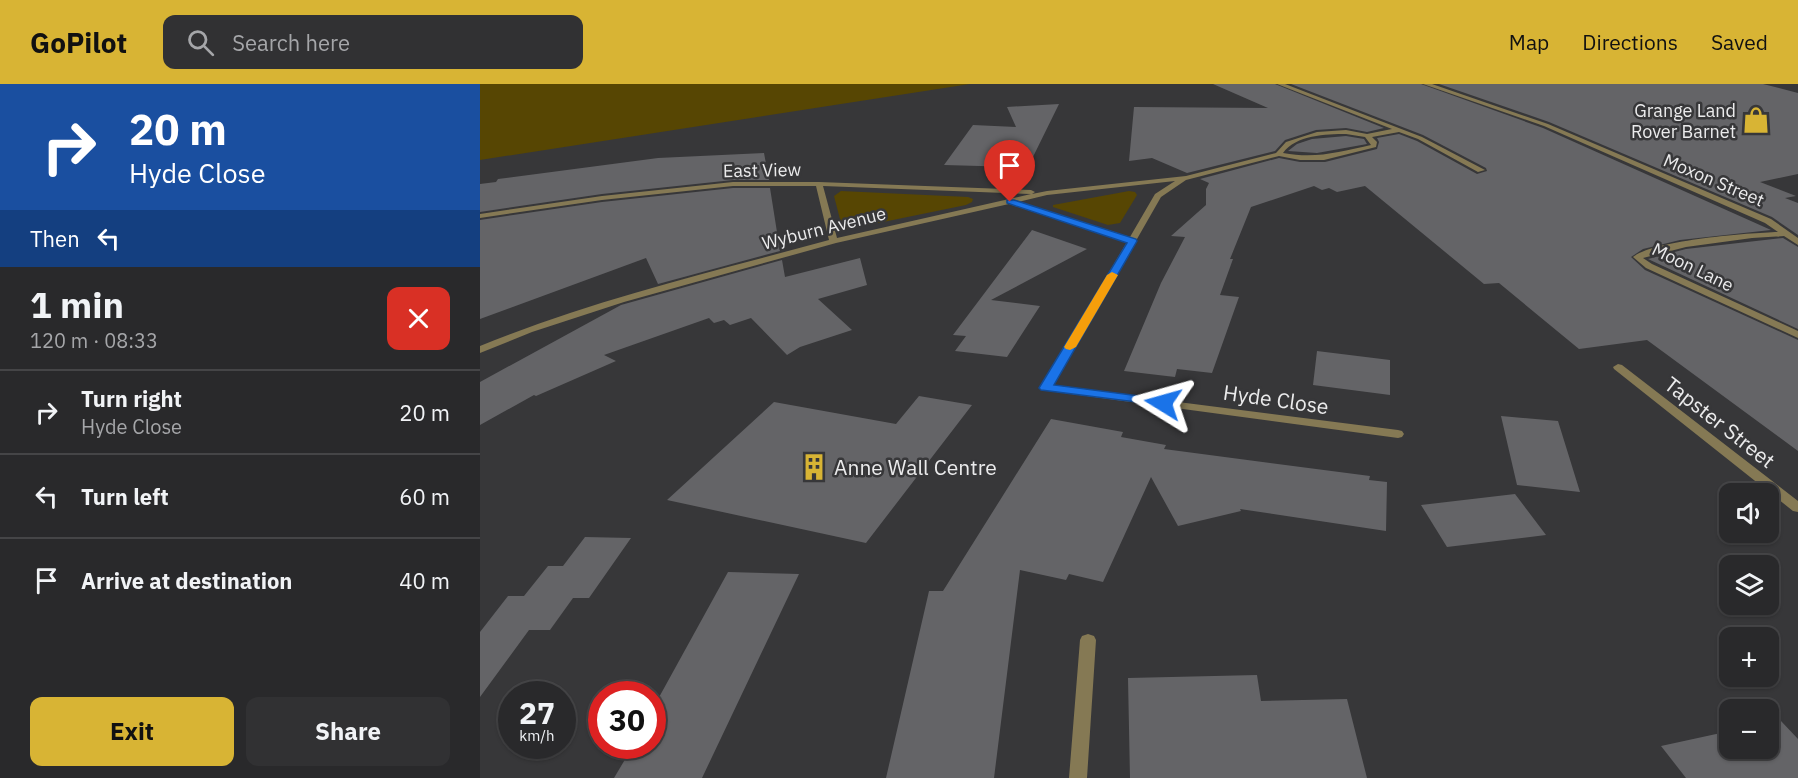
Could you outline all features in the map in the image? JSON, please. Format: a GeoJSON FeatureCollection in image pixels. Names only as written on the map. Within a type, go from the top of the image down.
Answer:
{"type":"FeatureCollection","features":[{"type":"Feature","properties":{"kind":"street"},"geometry":{"type":"LineString","coordinates":[[1280,84],[1399,130],[1480,170]]}},
{"type":"Feature","properties":{"kind":"street","name":"Moxon Street"},"geometry":{"type":"LineString","coordinates":[[1426,84],[1546,125],[1768,221],[1798,242]]}},
{"type":"Feature","properties":{"kind":"street"},"geometry":{"type":"LineString","coordinates":[[1279,154],[1280,148],[1289,142],[1327,132],[1342,131],[1367,136],[1399,130]]}},
{"type":"Feature","properties":{"kind":"street"},"geometry":{"type":"LineString","coordinates":[[1186,178],[1279,154],[1300,158],[1324,158],[1356,152],[1374,146],[1374,142],[1367,136]]}},
{"type":"Feature","properties":{"kind":"street","name":"Wyburn Avenue"},"geometry":{"type":"LineString","coordinates":[[480,350],[528,330],[621,300],[834,241],[1047,193],[1186,178]]}},
{"type":"Feature","properties":{"kind":"street","name":"Hyde Close"},"geometry":{"type":"LineString","coordinates":[[1186,178],[1158,196],[1046,388],[1398,434]]}},
{"type":"Feature","properties":{"kind":"street","name":"East View"},"geometry":{"type":"LineString","coordinates":[[480,216],[670,190],[733,184],[819,184],[1047,193]]}},
{"type":"Feature","properties":{"kind":"street"},"geometry":{"type":"LineString","coordinates":[[819,184],[834,241]]}},
{"type":"Feature","properties":{"kind":"street"},"geometry":{"type":"LineString","coordinates":[[1010,202],[1132,241]]}},
{"type":"Feature","properties":{"kind":"street","name":"Moxon Street"},"geometry":{"type":"LineString","coordinates":[[1704,243],[1767,234],[1784,234]]}},
{"type":"Feature","properties":{"kind":"street","name":"Moon Lane"},"geometry":{"type":"LineString","coordinates":[[1704,243],[1646,252],[1637,257],[1649,266],[1798,335]]}},
{"type":"Feature","properties":{"kind":"street","name":"Tapster Street"},"geometry":{"type":"LineString","coordinates":[[1618,367],[1798,508]]}},
{"type":"Feature","properties":{"kind":"street"},"geometry":{"type":"LineString","coordinates":[[1078,778],[1088,640]]}},
{"type":"Feature","properties":{"kind":"shaded area"},"geometry":{"type":"Polygon","coordinates":[[[480,84],[970,84],[480,160],[480,84]]]}},
{"type":"Feature","properties":{"kind":"shaded area"},"geometry":{"type":"Polygon","coordinates":[[[841,191],[973,199],[966,205],[849,229],[842,227],[834,196],[841,191]]]}},
{"type":"Feature","properties":{"kind":"shaded area"},"geometry":{"type":"Polygon","coordinates":[[[1129,191],[1137,195],[1120,223],[1108,225],[1053,207],[1053,205],[1129,191]]]}},
{"type":"Feature","properties":{"kind":"building"},"geometry":{"type":"Polygon","coordinates":[[[1213,84],[1275,84],[1384,128],[1367,132],[1346,128],[1316,130],[1285,140],[1275,151],[1187,173],[1152,158],[1129,161],[1134,107],[1268,108],[1213,84]]]}},
{"type":"Feature","properties":{"kind":"building"},"geometry":{"type":"Polygon","coordinates":[[[1291,84],[1421,84],[1543,128],[1771,230],[1680,240],[1643,249],[1631,257],[1645,270],[1798,340],[1798,451],[1647,340],[1579,349],[1499,283],[1484,284],[1365,186],[1337,192],[1329,188],[1322,190],[1314,186],[1251,207],[1230,259],[1233,259],[1220,295],[1239,297],[1212,373],[1177,369],[1175,377],[1124,371],[1161,283],[1185,237],[1171,236],[1206,205],[1206,189],[1209,183],[1200,179],[1279,158],[1300,162],[1325,162],[1377,149],[1379,142],[1377,138],[1399,134],[1417,141],[1477,174],[1487,171],[1486,168],[1423,135],[1291,84]]]}},
{"type":"Feature","properties":{"kind":"building"},"geometry":{"type":"Polygon","coordinates":[[[1439,84],[1763,84],[1798,93],[1798,174],[1760,182],[1796,196],[1785,198],[1798,203],[1798,235],[1772,217],[1549,122],[1439,84]]]}},
{"type":"Feature","properties":{"kind":"building"},"geometry":{"type":"Polygon","coordinates":[[[1059,104],[1030,163],[1018,162],[1016,167],[944,165],[973,125],[1016,127],[1007,107],[1059,104]]]}},
{"type":"Feature","properties":{"kind":"building"},"geometry":{"type":"Polygon","coordinates":[[[1346,136],[1364,139],[1367,144],[1317,153],[1288,151],[1297,144],[1312,139],[1346,136]]]}},
{"type":"Feature","properties":{"kind":"building"},"geometry":{"type":"Polygon","coordinates":[[[764,153],[769,180],[733,180],[602,194],[480,212],[480,184],[496,182],[498,179],[658,158],[764,153]]]}},
{"type":"Feature","properties":{"kind":"building"},"geometry":{"type":"Polygon","coordinates":[[[733,188],[770,188],[780,251],[658,284],[646,258],[480,319],[480,220],[602,202],[733,188]]]}},
{"type":"Feature","properties":{"kind":"building"},"geometry":{"type":"Polygon","coordinates":[[[1032,230],[1087,249],[991,300],[1040,306],[1007,357],[955,351],[966,336],[953,335],[1032,230]]]}},
{"type":"Feature","properties":{"kind":"building"},"geometry":{"type":"Polygon","coordinates":[[[1783,238],[1798,247],[1798,329],[1648,259],[1686,249],[1783,238]]]}},
{"type":"Feature","properties":{"kind":"building"},"geometry":{"type":"Polygon","coordinates":[[[860,258],[867,285],[818,299],[852,330],[800,347],[787,355],[751,318],[730,325],[724,320],[714,323],[709,318],[604,355],[616,361],[534,395],[480,425],[480,382],[621,305],[782,260],[785,277],[860,258]]]}},
{"type":"Feature","properties":{"kind":"building"},"geometry":{"type":"Polygon","coordinates":[[[1317,351],[1390,360],[1390,395],[1313,385],[1317,351]]]}},
{"type":"Feature","properties":{"kind":"building","name":"Anne Wall Centre"},"geometry":{"type":"Polygon","coordinates":[[[919,396],[972,405],[866,543],[667,500],[774,402],[896,424],[919,396]]]}},
{"type":"Feature","properties":{"kind":"building"},"geometry":{"type":"Polygon","coordinates":[[[1501,416],[1558,421],[1580,492],[1517,485],[1501,416]]]}},
{"type":"Feature","properties":{"kind":"building"},"geometry":{"type":"Polygon","coordinates":[[[1051,419],[1123,432],[1121,437],[1166,445],[1164,449],[1370,476],[1369,480],[1387,482],[1386,531],[1240,509],[1241,511],[1178,526],[1151,477],[1103,582],[1069,574],[1066,580],[1020,570],[994,778],[886,778],[929,591],[943,591],[1051,419]]]}},
{"type":"Feature","properties":{"kind":"building"},"geometry":{"type":"Polygon","coordinates":[[[1515,494],[1546,535],[1447,547],[1421,505],[1515,494]]]}},
{"type":"Feature","properties":{"kind":"building"},"geometry":{"type":"Polygon","coordinates":[[[585,537],[631,538],[589,598],[573,598],[550,630],[529,630],[480,697],[480,632],[508,596],[524,596],[548,566],[563,566],[585,537]]]}},
{"type":"Feature","properties":{"kind":"building"},"geometry":{"type":"Polygon","coordinates":[[[728,572],[799,574],[702,778],[614,778],[625,759],[666,759],[666,685],[728,572]]]}},
{"type":"Feature","properties":{"kind":"building"},"geometry":{"type":"Polygon","coordinates":[[[1257,675],[1261,701],[1347,699],[1367,778],[1130,778],[1128,678],[1257,675]]]}},
{"type":"Feature","properties":{"kind":"building"},"geometry":{"type":"Polygon","coordinates":[[[1779,721],[1798,739],[1798,778],[1686,778],[1661,746],[1719,733],[1719,759],[1779,759],[1779,721]]]}},
{"type":"Feature","properties":{"kind":"slow traffic"},"geometry":{"type":"LineString","coordinates":[[1070,347],[1112,275]]}},
{"type":"Feature","properties":{"kind":"place","name":"Grange Land Rover Barnet"},"geometry":{"type":"Point","coordinates":[1756,120]}},
{"type":"Feature","properties":{"kind":"place","name":"Anne Wall Centre"},"geometry":{"type":"Point","coordinates":[814,467]}},
{"type":"Feature","properties":{"kind":"route"},"geometry":{"type":"LineString","coordinates":[[1010,202],[1132,241],[1046,388],[1163,403]]}}]}
